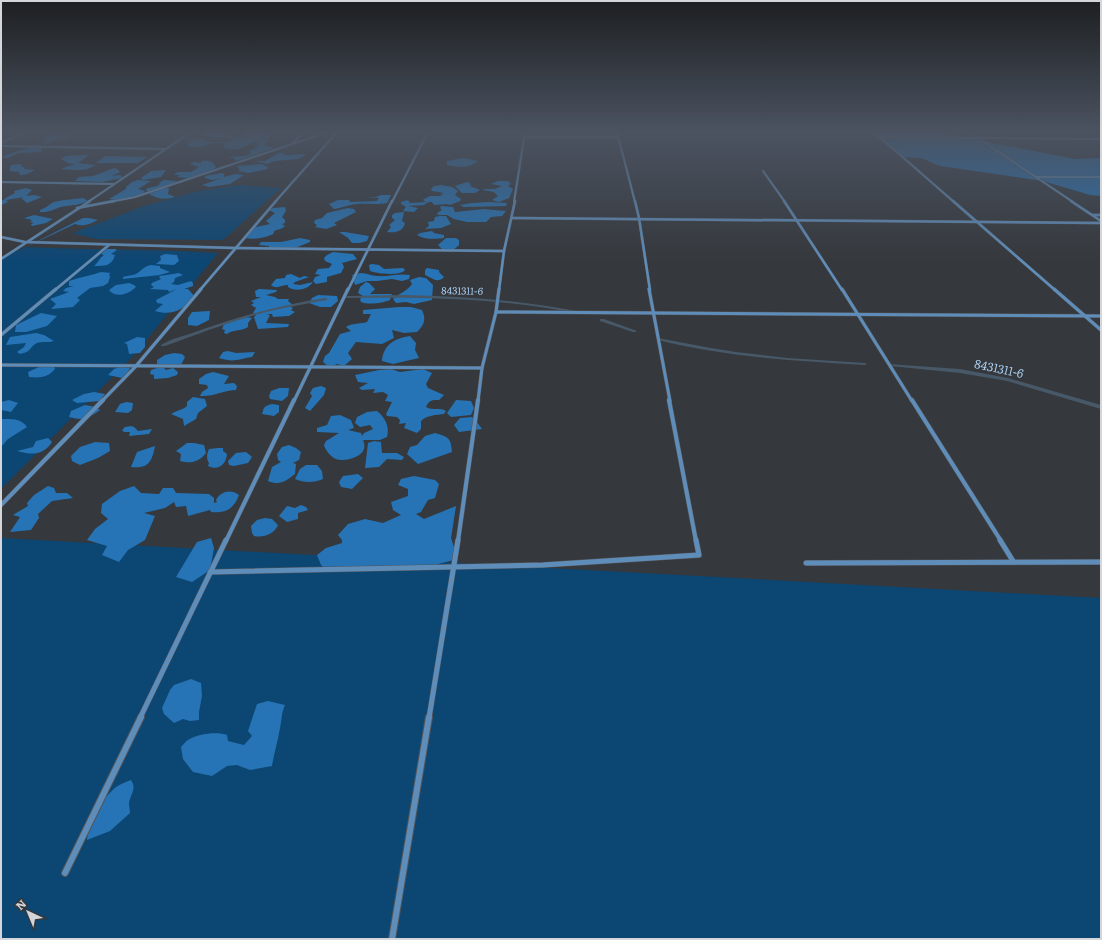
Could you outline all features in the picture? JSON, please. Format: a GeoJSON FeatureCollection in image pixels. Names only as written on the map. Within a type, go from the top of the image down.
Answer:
{"type":"FeatureCollection","features":[{"type":"Feature","properties":{"kind":"street"},"geometry":{"type":"LineString","coordinates":[[1,258],[126,176]]}},
{"type":"Feature","properties":{"kind":"street"},"geometry":{"type":"LineString","coordinates":[[77,208],[135,197],[197,176]]}},
{"type":"Feature","properties":{"kind":"street"},"geometry":{"type":"LineString","coordinates":[[1,505],[136,366],[235,248],[298,176]]}},
{"type":"Feature","properties":{"kind":"street"},"geometry":{"type":"LineString","coordinates":[[65,873],[368,248],[405,176]]}},
{"type":"Feature","properties":{"kind":"street"},"geometry":{"type":"LineString","coordinates":[[392,939],[454,567],[482,368],[496,312],[504,251],[512,218],[518,176]]}},
{"type":"Feature","properties":{"kind":"street"},"geometry":{"type":"LineString","coordinates":[[210,572],[543,565],[699,555],[653,314],[639,218],[628,176]]}},
{"type":"Feature","properties":{"kind":"street"},"geometry":{"type":"LineString","coordinates":[[766,176],[798,220],[1013,561]]}},
{"type":"Feature","properties":{"kind":"street"},"geometry":{"type":"LineString","coordinates":[[924,176],[1101,330]]}},
{"type":"Feature","properties":{"kind":"street"},"geometry":{"type":"LineString","coordinates":[[1035,177],[1101,222]]}},
{"type":"Feature","properties":{"kind":"street"},"geometry":{"type":"LineString","coordinates":[[1035,177],[1101,177]]}},
{"type":"Feature","properties":{"kind":"street"},"geometry":{"type":"LineString","coordinates":[[1,182],[114,184]]}},
{"type":"Feature","properties":{"kind":"street"},"geometry":{"type":"LineString","coordinates":[[1092,215],[1101,215]]}},
{"type":"Feature","properties":{"kind":"street"},"geometry":{"type":"LineString","coordinates":[[512,218],[1101,222]]}},
{"type":"Feature","properties":{"kind":"street"},"geometry":{"type":"LineString","coordinates":[[1,238],[25,242],[235,248],[368,248],[504,251]]}},
{"type":"Feature","properties":{"kind":"street"},"geometry":{"type":"LineString","coordinates":[[1,335],[109,244]]}},
{"type":"Feature","properties":{"kind":"street"},"geometry":{"type":"LineString","coordinates":[[496,312],[1101,316]]}},
{"type":"Feature","properties":{"kind":"street"},"geometry":{"type":"LineString","coordinates":[[1,365],[482,368]]}},
{"type":"Feature","properties":{"kind":"street"},"geometry":{"type":"LineString","coordinates":[[806,563],[1013,561],[1101,562]]}},
{"type":"Feature","properties":{"kind":"shaded area"},"geometry":{"type":"Polygon","coordinates":[[[121,176],[122,178],[102,182],[75,181],[79,177],[121,176]]]}},
{"type":"Feature","properties":{"kind":"shaded area"},"geometry":{"type":"Polygon","coordinates":[[[144,176],[162,176],[143,180],[141,178],[144,176]]]}},
{"type":"Feature","properties":{"kind":"shaded area"},"geometry":{"type":"Polygon","coordinates":[[[179,176],[198,176],[188,178],[177,177],[179,176]]]}},
{"type":"Feature","properties":{"kind":"shaded area"},"geometry":{"type":"Polygon","coordinates":[[[205,176],[243,176],[230,184],[209,187],[202,185],[222,178],[212,180],[205,178],[205,176]]]}},
{"type":"Feature","properties":{"kind":"shaded area"},"geometry":{"type":"Polygon","coordinates":[[[1008,176],[1101,176],[1101,196],[1090,195],[1043,181],[1008,176]]]}},
{"type":"Feature","properties":{"kind":"shaded area"},"geometry":{"type":"Polygon","coordinates":[[[138,180],[151,181],[138,189],[145,191],[142,194],[116,200],[109,199],[126,189],[126,187],[132,182],[138,180]]]}},
{"type":"Feature","properties":{"kind":"shaded area"},"geometry":{"type":"Polygon","coordinates":[[[164,180],[177,181],[164,188],[169,188],[168,194],[175,197],[158,198],[149,194],[156,191],[146,191],[147,188],[157,186],[164,180]]]}},
{"type":"Feature","properties":{"kind":"shaded area"},"geometry":{"type":"Polygon","coordinates":[[[498,181],[507,181],[511,183],[508,186],[513,189],[509,198],[499,202],[492,200],[498,196],[494,192],[483,190],[495,189],[502,186],[491,184],[498,181]]]}},
{"type":"Feature","properties":{"kind":"shaded area"},"geometry":{"type":"Polygon","coordinates":[[[467,182],[471,184],[470,186],[480,190],[475,193],[462,193],[455,186],[467,182]]]}},
{"type":"Feature","properties":{"kind":"shaded area"},"geometry":{"type":"Polygon","coordinates":[[[239,185],[281,188],[223,240],[96,239],[73,233],[144,206],[198,191],[239,185]]]}},
{"type":"Feature","properties":{"kind":"shaded area"},"geometry":{"type":"Polygon","coordinates":[[[441,185],[452,187],[458,191],[455,195],[461,199],[460,201],[450,205],[434,205],[432,202],[428,202],[424,205],[408,206],[418,208],[414,212],[403,211],[406,207],[401,204],[401,202],[408,200],[410,203],[426,202],[423,200],[430,196],[443,196],[440,195],[444,193],[432,191],[431,189],[434,186],[441,185]]]}},
{"type":"Feature","properties":{"kind":"shaded area"},"geometry":{"type":"Polygon","coordinates":[[[26,188],[32,190],[26,196],[34,195],[42,197],[27,203],[21,198],[24,197],[6,200],[8,202],[1,205],[1,200],[5,200],[4,199],[15,193],[14,191],[26,188]]]}},
{"type":"Feature","properties":{"kind":"shaded area"},"geometry":{"type":"Polygon","coordinates":[[[381,195],[391,195],[387,203],[356,204],[334,209],[329,204],[338,200],[349,200],[350,202],[377,201],[379,198],[366,197],[376,197],[381,195]]]}},
{"type":"Feature","properties":{"kind":"shaded area"},"geometry":{"type":"Polygon","coordinates":[[[83,198],[88,201],[47,212],[40,212],[40,210],[54,202],[83,198]]]}},
{"type":"Feature","properties":{"kind":"shaded area"},"geometry":{"type":"Polygon","coordinates":[[[472,203],[507,203],[506,206],[464,207],[460,205],[472,203]]]}},
{"type":"Feature","properties":{"kind":"shaded area"},"geometry":{"type":"Polygon","coordinates":[[[441,206],[453,207],[455,212],[484,209],[506,211],[502,216],[491,217],[486,222],[467,222],[454,219],[447,215],[438,215],[437,213],[442,210],[440,208],[441,206]]]}},
{"type":"Feature","properties":{"kind":"shaded area"},"geometry":{"type":"Polygon","coordinates":[[[285,207],[286,211],[282,217],[285,220],[285,223],[282,224],[285,226],[284,227],[265,237],[255,239],[245,238],[246,234],[256,227],[270,224],[266,221],[275,213],[269,210],[273,208],[285,207]]]}},
{"type":"Feature","properties":{"kind":"shaded area"},"geometry":{"type":"Polygon","coordinates":[[[348,208],[354,209],[356,212],[334,223],[337,225],[326,229],[315,227],[317,225],[314,223],[315,220],[322,218],[327,213],[348,208]]]}},
{"type":"Feature","properties":{"kind":"shaded area"},"geometry":{"type":"Polygon","coordinates":[[[404,212],[402,221],[405,223],[401,230],[396,232],[387,232],[391,227],[389,225],[395,220],[392,218],[392,215],[395,213],[404,212]]]}},
{"type":"Feature","properties":{"kind":"shaded area"},"geometry":{"type":"Polygon","coordinates":[[[34,215],[53,219],[46,223],[32,226],[31,224],[34,223],[30,222],[32,220],[24,218],[34,215]]]}},
{"type":"Feature","properties":{"kind":"shaded area"},"geometry":{"type":"Polygon","coordinates":[[[446,216],[451,224],[441,228],[425,229],[429,226],[428,222],[434,221],[435,217],[446,216]]]}},
{"type":"Feature","properties":{"kind":"shaded area"},"geometry":{"type":"Polygon","coordinates":[[[83,218],[98,220],[90,224],[75,224],[26,247],[83,218]]]}},
{"type":"Feature","properties":{"kind":"shaded area"},"geometry":{"type":"Polygon","coordinates":[[[432,231],[434,233],[444,235],[444,238],[434,239],[420,237],[417,235],[420,233],[432,231]]]}},
{"type":"Feature","properties":{"kind":"shaded area"},"geometry":{"type":"Polygon","coordinates":[[[339,232],[369,236],[367,241],[352,243],[348,238],[339,232]]]}},
{"type":"Feature","properties":{"kind":"shaded area"},"geometry":{"type":"Polygon","coordinates":[[[300,238],[310,240],[310,242],[295,248],[269,249],[269,246],[259,245],[261,242],[281,242],[300,238]]]}},
{"type":"Feature","properties":{"kind":"shaded area"},"geometry":{"type":"Polygon","coordinates":[[[446,238],[456,238],[459,240],[459,245],[452,251],[445,252],[438,245],[446,238]]]}},
{"type":"Feature","properties":{"kind":"shaded area"},"geometry":{"type":"Polygon","coordinates":[[[26,247],[218,253],[133,356],[1,489],[1,258],[26,247]]]}},
{"type":"Feature","properties":{"kind":"shaded area"},"geometry":{"type":"Polygon","coordinates":[[[107,249],[117,250],[111,254],[115,255],[114,259],[108,265],[94,266],[104,255],[101,254],[107,249]]]}},
{"type":"Feature","properties":{"kind":"shaded area"},"geometry":{"type":"Polygon","coordinates":[[[333,252],[353,254],[357,259],[342,263],[344,267],[341,273],[327,277],[327,282],[316,284],[313,281],[315,277],[321,275],[315,274],[318,269],[329,268],[332,264],[325,261],[324,258],[333,252]]]}},
{"type":"Feature","properties":{"kind":"shaded area"},"geometry":{"type":"Polygon","coordinates":[[[165,254],[177,255],[179,261],[174,265],[156,264],[161,260],[160,256],[165,254]]]}},
{"type":"Feature","properties":{"kind":"shaded area"},"geometry":{"type":"Polygon","coordinates":[[[151,265],[160,266],[160,268],[170,272],[160,275],[123,279],[123,277],[136,274],[151,265]]]}},
{"type":"Feature","properties":{"kind":"shaded area"},"geometry":{"type":"Polygon","coordinates":[[[369,265],[379,265],[384,269],[403,268],[405,270],[394,274],[378,273],[370,271],[369,265]]]}},
{"type":"Feature","properties":{"kind":"shaded area"},"geometry":{"type":"Polygon","coordinates":[[[427,268],[439,270],[444,277],[437,280],[425,275],[425,270],[427,268]]]}},
{"type":"Feature","properties":{"kind":"shaded area"},"geometry":{"type":"Polygon","coordinates":[[[101,272],[111,273],[109,274],[110,277],[108,283],[103,286],[90,288],[77,298],[80,300],[73,307],[51,309],[56,304],[50,299],[69,292],[63,291],[66,288],[74,286],[69,286],[69,281],[101,272]]]}},
{"type":"Feature","properties":{"kind":"shaded area"},"geometry":{"type":"Polygon","coordinates":[[[179,273],[183,275],[175,278],[174,282],[171,284],[178,285],[191,281],[193,286],[184,289],[188,289],[195,297],[177,311],[167,313],[155,311],[163,304],[157,303],[156,300],[177,289],[169,292],[168,290],[150,289],[154,287],[151,285],[152,283],[161,279],[159,277],[160,276],[179,273]]]}},
{"type":"Feature","properties":{"kind":"shaded area"},"geometry":{"type":"Polygon","coordinates":[[[361,273],[373,276],[402,274],[410,275],[409,279],[402,281],[392,279],[367,281],[355,285],[352,275],[361,273]]]}},
{"type":"Feature","properties":{"kind":"shaded area"},"geometry":{"type":"Polygon","coordinates":[[[291,274],[300,278],[304,276],[309,277],[293,284],[300,285],[313,282],[308,287],[298,290],[291,289],[288,285],[277,287],[271,285],[276,279],[285,278],[286,275],[291,274]]]}},
{"type":"Feature","properties":{"kind":"shaded area"},"geometry":{"type":"Polygon","coordinates":[[[419,277],[426,278],[433,285],[432,300],[414,304],[406,302],[396,303],[393,299],[412,284],[410,280],[419,277]]]}},
{"type":"Feature","properties":{"kind":"shaded area"},"geometry":{"type":"Polygon","coordinates":[[[366,282],[375,289],[370,294],[392,294],[390,300],[376,303],[361,302],[360,299],[363,296],[358,293],[360,287],[366,282]]]}},
{"type":"Feature","properties":{"kind":"shaded area"},"geometry":{"type":"Polygon","coordinates":[[[129,283],[136,287],[130,292],[119,295],[112,293],[109,290],[116,285],[129,283]]]}},
{"type":"Feature","properties":{"kind":"shaded area"},"geometry":{"type":"Polygon","coordinates":[[[259,289],[277,290],[276,292],[266,295],[278,299],[289,299],[288,301],[293,305],[291,310],[295,312],[289,316],[273,317],[272,314],[266,314],[270,315],[266,323],[289,324],[288,327],[258,329],[254,317],[256,315],[253,313],[256,308],[251,305],[254,303],[251,301],[261,297],[256,297],[255,291],[259,289]]]}},
{"type":"Feature","properties":{"kind":"shaded area"},"geometry":{"type":"Polygon","coordinates":[[[318,295],[337,296],[338,301],[331,307],[320,307],[309,303],[312,298],[318,295]]]}},
{"type":"Feature","properties":{"kind":"shaded area"},"geometry":{"type":"Polygon","coordinates":[[[411,307],[422,310],[424,321],[417,332],[404,333],[392,330],[394,338],[382,344],[356,342],[348,353],[352,359],[344,366],[337,364],[329,367],[323,362],[325,356],[329,353],[340,334],[351,331],[346,327],[353,324],[367,322],[371,314],[363,314],[363,310],[411,307]]]}},
{"type":"Feature","properties":{"kind":"shaded area"},"geometry":{"type":"Polygon","coordinates":[[[210,311],[209,320],[197,326],[188,325],[188,318],[192,312],[210,311]]]}},
{"type":"Feature","properties":{"kind":"shaded area"},"geometry":{"type":"Polygon","coordinates":[[[41,313],[57,316],[47,326],[26,332],[15,332],[16,325],[41,313]]]}},
{"type":"Feature","properties":{"kind":"shaded area"},"geometry":{"type":"Polygon","coordinates":[[[246,317],[252,318],[248,323],[248,327],[227,334],[224,333],[225,330],[222,329],[224,324],[246,317]]]}},
{"type":"Feature","properties":{"kind":"shaded area"},"geometry":{"type":"Polygon","coordinates":[[[36,333],[44,335],[54,341],[37,343],[29,351],[20,354],[17,352],[24,347],[26,343],[6,345],[10,337],[36,333]]]}},
{"type":"Feature","properties":{"kind":"shaded area"},"geometry":{"type":"Polygon","coordinates":[[[410,336],[416,343],[415,350],[419,358],[393,364],[382,361],[387,347],[391,343],[399,338],[410,336]]]}},
{"type":"Feature","properties":{"kind":"shaded area"},"geometry":{"type":"Polygon","coordinates":[[[137,337],[145,338],[145,347],[140,353],[129,354],[127,344],[124,343],[137,337]]]}},
{"type":"Feature","properties":{"kind":"shaded area"},"geometry":{"type":"Polygon","coordinates":[[[228,351],[236,353],[255,352],[252,357],[236,360],[219,358],[223,352],[228,351]]]}},
{"type":"Feature","properties":{"kind":"shaded area"},"geometry":{"type":"Polygon","coordinates":[[[174,353],[182,354],[185,357],[181,365],[157,364],[157,360],[165,355],[174,353]]]}},
{"type":"Feature","properties":{"kind":"shaded area"},"geometry":{"type":"Polygon","coordinates":[[[54,366],[55,369],[46,376],[29,377],[28,372],[39,367],[54,366]]]}},
{"type":"Feature","properties":{"kind":"shaded area"},"geometry":{"type":"Polygon","coordinates":[[[120,367],[130,368],[122,378],[108,375],[114,369],[120,367]]]}},
{"type":"Feature","properties":{"kind":"shaded area"},"geometry":{"type":"Polygon","coordinates":[[[164,368],[166,370],[173,368],[178,372],[177,375],[168,378],[154,379],[154,375],[150,374],[151,370],[164,368]]]}},
{"type":"Feature","properties":{"kind":"shaded area"},"geometry":{"type":"Polygon","coordinates":[[[391,369],[400,372],[423,369],[432,373],[426,384],[428,388],[444,395],[439,400],[433,400],[430,402],[426,407],[444,410],[446,411],[444,414],[423,419],[421,421],[421,429],[417,433],[404,428],[406,423],[399,424],[400,420],[397,417],[387,416],[386,414],[392,402],[385,401],[388,395],[383,392],[373,393],[375,389],[362,390],[359,388],[368,383],[358,382],[355,375],[391,369]]]}},
{"type":"Feature","properties":{"kind":"shaded area"},"geometry":{"type":"Polygon","coordinates":[[[213,372],[229,376],[224,384],[234,383],[237,386],[236,390],[200,396],[202,392],[208,388],[207,385],[199,384],[199,379],[206,374],[213,372]]]}},
{"type":"Feature","properties":{"kind":"shaded area"},"geometry":{"type":"Polygon","coordinates":[[[321,386],[326,388],[324,395],[310,411],[305,408],[312,396],[310,393],[313,388],[321,386]]]}},
{"type":"Feature","properties":{"kind":"shaded area"},"geometry":{"type":"Polygon","coordinates":[[[279,388],[289,388],[288,396],[282,401],[270,399],[269,396],[271,391],[279,388]]]}},
{"type":"Feature","properties":{"kind":"shaded area"},"geometry":{"type":"Polygon","coordinates":[[[94,392],[105,394],[100,401],[77,403],[72,400],[84,394],[94,392]]]}},
{"type":"Feature","properties":{"kind":"shaded area"},"geometry":{"type":"Polygon","coordinates":[[[193,397],[205,399],[207,406],[198,413],[196,419],[184,426],[183,419],[171,414],[187,406],[187,402],[193,397]]]}},
{"type":"Feature","properties":{"kind":"shaded area"},"geometry":{"type":"Polygon","coordinates":[[[9,400],[18,403],[11,412],[1,410],[1,402],[9,400]]]}},
{"type":"Feature","properties":{"kind":"shaded area"},"geometry":{"type":"Polygon","coordinates":[[[456,400],[471,401],[474,408],[471,415],[451,417],[447,413],[456,400]]]}},
{"type":"Feature","properties":{"kind":"shaded area"},"geometry":{"type":"Polygon","coordinates":[[[126,402],[133,403],[132,410],[128,413],[115,412],[120,404],[126,402]]]}},
{"type":"Feature","properties":{"kind":"shaded area"},"geometry":{"type":"Polygon","coordinates":[[[85,405],[96,407],[100,410],[82,419],[69,417],[71,411],[85,405]]]}},
{"type":"Feature","properties":{"kind":"shaded area"},"geometry":{"type":"Polygon","coordinates":[[[267,405],[279,405],[279,412],[274,416],[262,414],[267,405]]]}},
{"type":"Feature","properties":{"kind":"shaded area"},"geometry":{"type":"Polygon","coordinates":[[[377,411],[386,422],[388,430],[387,437],[380,440],[363,440],[364,449],[362,452],[356,457],[348,460],[336,459],[328,453],[324,445],[326,441],[339,433],[317,432],[317,428],[327,425],[331,416],[340,415],[351,420],[354,428],[348,430],[361,433],[362,436],[364,433],[373,429],[370,425],[360,427],[355,423],[357,417],[367,412],[377,411]]]}},
{"type":"Feature","properties":{"kind":"shaded area"},"geometry":{"type":"Polygon","coordinates":[[[472,417],[482,429],[459,432],[454,425],[460,418],[472,417]]]}},
{"type":"Feature","properties":{"kind":"shaded area"},"geometry":{"type":"Polygon","coordinates":[[[1,419],[12,419],[19,421],[27,427],[8,439],[1,447],[1,419]]]}},
{"type":"Feature","properties":{"kind":"shaded area"},"geometry":{"type":"Polygon","coordinates":[[[131,426],[138,431],[152,429],[149,434],[129,436],[130,432],[124,432],[122,430],[125,427],[131,426]]]}},
{"type":"Feature","properties":{"kind":"shaded area"},"geometry":{"type":"Polygon","coordinates":[[[435,433],[450,440],[452,452],[418,464],[407,454],[410,447],[417,445],[425,436],[435,433]]]}},
{"type":"Feature","properties":{"kind":"shaded area"},"geometry":{"type":"Polygon","coordinates":[[[48,438],[52,442],[45,450],[41,452],[32,454],[17,451],[33,447],[36,441],[48,438]]]}},
{"type":"Feature","properties":{"kind":"shaded area"},"geometry":{"type":"Polygon","coordinates":[[[374,441],[381,442],[382,453],[397,453],[404,457],[402,460],[387,459],[379,467],[365,468],[368,443],[374,441]]]}},
{"type":"Feature","properties":{"kind":"shaded area"},"geometry":{"type":"Polygon","coordinates":[[[95,442],[109,443],[110,451],[98,458],[80,465],[72,461],[71,456],[80,447],[95,442]]]}},
{"type":"Feature","properties":{"kind":"shaded area"},"geometry":{"type":"Polygon","coordinates":[[[187,443],[204,445],[206,453],[194,462],[180,461],[181,454],[176,451],[187,443]]]}},
{"type":"Feature","properties":{"kind":"shaded area"},"geometry":{"type":"Polygon","coordinates":[[[289,445],[301,452],[299,460],[293,463],[296,464],[295,474],[286,481],[279,483],[268,481],[272,467],[281,462],[278,460],[277,454],[282,447],[289,445]]]}},
{"type":"Feature","properties":{"kind":"shaded area"},"geometry":{"type":"Polygon","coordinates":[[[155,446],[151,460],[148,463],[142,467],[131,467],[137,452],[155,446]]]}},
{"type":"Feature","properties":{"kind":"shaded area"},"geometry":{"type":"Polygon","coordinates":[[[223,448],[223,451],[227,454],[225,461],[221,466],[215,468],[208,466],[209,463],[207,456],[209,449],[223,448]]]}},
{"type":"Feature","properties":{"kind":"shaded area"},"geometry":{"type":"Polygon","coordinates":[[[246,452],[252,457],[248,463],[234,466],[229,465],[228,461],[236,453],[246,452]]]}},
{"type":"Feature","properties":{"kind":"shaded area"},"geometry":{"type":"Polygon","coordinates":[[[306,465],[317,465],[322,471],[323,479],[309,482],[295,479],[300,469],[306,465]]]}},
{"type":"Feature","properties":{"kind":"shaded area"},"geometry":{"type":"Polygon","coordinates":[[[358,474],[363,478],[352,489],[341,487],[339,482],[343,476],[358,474]]]}},
{"type":"Feature","properties":{"kind":"shaded area"},"geometry":{"type":"Polygon","coordinates":[[[414,476],[435,480],[439,484],[435,498],[428,500],[421,512],[416,514],[424,519],[456,506],[451,538],[458,559],[414,570],[397,571],[388,567],[328,571],[321,565],[317,555],[326,548],[342,543],[342,540],[338,535],[348,524],[365,519],[383,523],[401,515],[393,510],[391,502],[408,496],[408,489],[398,485],[401,479],[414,476]]]}},
{"type":"Feature","properties":{"kind":"shaded area"},"geometry":{"type":"Polygon","coordinates":[[[48,486],[54,488],[56,493],[67,493],[73,498],[52,501],[38,514],[39,518],[31,530],[10,532],[20,517],[13,515],[28,506],[27,503],[34,495],[48,486]]]}},
{"type":"Feature","properties":{"kind":"shaded area"},"geometry":{"type":"Polygon","coordinates":[[[134,486],[141,493],[159,494],[163,488],[173,488],[176,493],[209,494],[214,498],[214,503],[217,502],[216,500],[218,497],[226,492],[233,492],[239,495],[237,500],[228,510],[221,512],[211,512],[210,510],[188,516],[186,506],[176,507],[174,502],[165,508],[144,513],[155,516],[145,540],[128,550],[119,562],[102,555],[107,546],[87,540],[95,529],[108,519],[101,513],[102,504],[120,491],[134,486]]]}},
{"type":"Feature","properties":{"kind":"shaded area"},"geometry":{"type":"Polygon","coordinates":[[[301,505],[306,507],[308,510],[298,513],[298,519],[287,522],[279,516],[287,506],[295,508],[301,505]]]}},
{"type":"Feature","properties":{"kind":"shaded area"},"geometry":{"type":"Polygon","coordinates":[[[265,518],[272,519],[278,525],[274,531],[268,535],[254,536],[251,526],[257,520],[265,518]]]}},
{"type":"Feature","properties":{"kind":"shaded area"},"geometry":{"type":"Polygon","coordinates":[[[1,538],[1101,598],[1101,939],[1,939],[1,538]]]}},
{"type":"Feature","properties":{"kind":"shaded area"},"geometry":{"type":"Polygon","coordinates":[[[211,538],[214,548],[210,570],[192,582],[176,577],[197,542],[211,538]]]}},
{"type":"Feature","properties":{"kind":"shaded area"},"geometry":{"type":"Polygon","coordinates":[[[191,679],[201,683],[202,696],[199,720],[190,721],[183,719],[174,723],[164,714],[162,708],[170,690],[174,685],[191,679]]]}},
{"type":"Feature","properties":{"kind":"shaded area"},"geometry":{"type":"Polygon","coordinates":[[[268,701],[285,705],[272,766],[250,770],[237,765],[227,766],[212,776],[193,772],[183,759],[181,747],[186,741],[202,735],[218,733],[227,735],[228,741],[244,745],[252,736],[248,731],[257,704],[268,701]]]}},
{"type":"Feature","properties":{"kind":"shaded area"},"geometry":{"type":"Polygon","coordinates":[[[131,780],[134,789],[129,803],[130,813],[110,831],[87,840],[93,818],[105,798],[116,787],[131,780]]]}},
{"type":"Feature","properties":{"kind":"waterway","name":"8431311-6"},"geometry":{"type":"LineString","coordinates":[[347,297],[404,296],[462,298],[521,303],[576,312]]}},
{"type":"Feature","properties":{"kind":"waterway","name":"8431311-6"},"geometry":{"type":"LineString","coordinates":[[163,345],[223,324],[284,306],[325,299]]}},
{"type":"Feature","properties":{"kind":"waterway","name":"8431311-6"},"geometry":{"type":"LineString","coordinates":[[602,320],[635,331]]}},
{"type":"Feature","properties":{"kind":"waterway","name":"8431311-6"},"geometry":{"type":"LineString","coordinates":[[660,339],[736,354],[865,364]]}},
{"type":"Feature","properties":{"kind":"waterway","name":"8431311-6"},"geometry":{"type":"LineString","coordinates":[[890,365],[960,371],[1008,380],[1101,407]]}}]}
